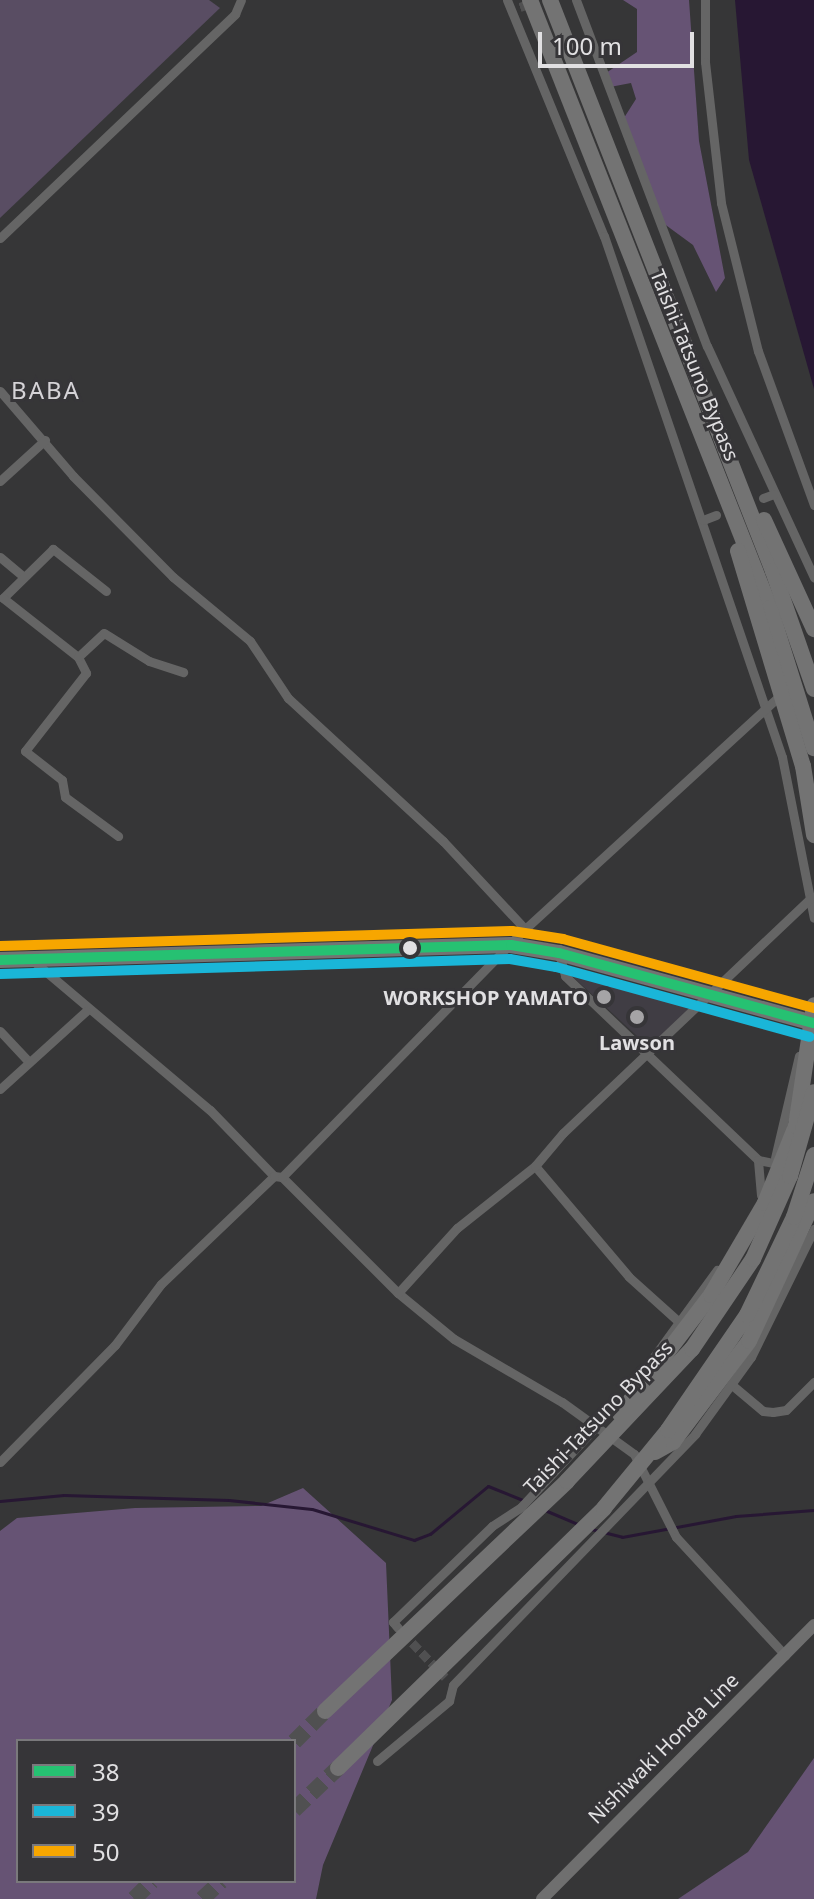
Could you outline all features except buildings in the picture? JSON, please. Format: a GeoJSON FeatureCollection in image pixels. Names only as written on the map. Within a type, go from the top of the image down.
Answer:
{"type":"FeatureCollection","features":[{"type":"Feature","properties":{"kind":"highway","name":"Taishi-Tatsuno Bypass"},"geometry":{"type":"LineString","coordinates":[[550,0],[707,400],[814,689]]}},
{"type":"Feature","properties":{"kind":"highway","name":"Taishi-Tatsuno Bypass"},"geometry":{"type":"LineString","coordinates":[[521,6],[770,608],[813,744]]}},
{"type":"Feature","properties":{"kind":"highway"},"geometry":{"type":"LineString","coordinates":[[707,400],[814,629]]}},
{"type":"Feature","properties":{"kind":"highway"},"geometry":{"type":"LineString","coordinates":[[735,520],[739,558],[803,766],[814,835]]}},
{"type":"Feature","properties":{"kind":"highway"},"geometry":{"type":"LineString","coordinates":[[0,960],[511,945],[559,953],[813,1023]]}},
{"type":"Feature","properties":{"kind":"highway"},"geometry":{"type":"LineString","coordinates":[[567,1481],[711,1295],[763,1199],[796,1126],[814,1005]]}},
{"type":"Feature","properties":{"kind":"highway","name":"Taishi-Tatsuno Bypass"},"geometry":{"type":"LineString","coordinates":[[325,1711],[567,1481],[667,1379],[727,1302],[776,1210],[814,1092]]}},
{"type":"Feature","properties":{"kind":"highway"},"geometry":{"type":"LineString","coordinates":[[338,1768],[569,1541],[648,1456],[747,1315],[794,1217],[814,1155]]}},
{"type":"Feature","properties":{"kind":"highway"},"geometry":{"type":"LineString","coordinates":[[648,1456],[673,1442],[749,1341],[810,1225],[814,1201]]}},
{"type":"Feature","properties":{"kind":"main road","name":"Nishiwaki Honda Line"},"geometry":{"type":"LineString","coordinates":[[542,1899],[814,1625]]}},
{"type":"Feature","properties":{"kind":"street"},"geometry":{"type":"LineString","coordinates":[[507,0],[521,6],[609,234],[789,784],[814,918]]}},
{"type":"Feature","properties":{"kind":"street"},"geometry":{"type":"LineString","coordinates":[[576,0],[651,218],[814,578]]}},
{"type":"Feature","properties":{"kind":"street"},"geometry":{"type":"LineString","coordinates":[[705,0],[705,62],[721,203],[758,351],[814,505]]}},
{"type":"Feature","properties":{"kind":"street"},"geometry":{"type":"LineString","coordinates":[[0,238],[235,14],[235,2]]}},
{"type":"Feature","properties":{"kind":"street"},"geometry":{"type":"LineString","coordinates":[[0,391],[73,476],[173,577],[250,641],[288,698],[443,841],[525,929]]}},
{"type":"Feature","properties":{"kind":"street"},"geometry":{"type":"LineString","coordinates":[[0,481],[45,440]]}},
{"type":"Feature","properties":{"kind":"street"},"geometry":{"type":"LineString","coordinates":[[763,498],[774,494]]}},
{"type":"Feature","properties":{"kind":"street"},"geometry":{"type":"LineString","coordinates":[[703,520],[716,515]]}},
{"type":"Feature","properties":{"kind":"street"},"geometry":{"type":"LineString","coordinates":[[106,591],[53,549],[3,598],[78,657],[86,673],[25,751],[62,780],[65,797],[118,836]]}},
{"type":"Feature","properties":{"kind":"street"},"geometry":{"type":"LineString","coordinates":[[0,557],[24,577]]}},
{"type":"Feature","properties":{"kind":"street"},"geometry":{"type":"LineString","coordinates":[[78,657],[104,633],[149,661],[183,672]]}},
{"type":"Feature","properties":{"kind":"street"},"geometry":{"type":"LineString","coordinates":[[0,1462],[115,1345],[161,1284],[363,1096],[380,1071],[525,929],[777,698]]}},
{"type":"Feature","properties":{"kind":"street"},"geometry":{"type":"LineString","coordinates":[[398,1293],[457,1228],[535,1166],[812,897]]}},
{"type":"Feature","properties":{"kind":"street"},"geometry":{"type":"LineString","coordinates":[[559,953],[565,976],[758,1160],[774,1163]]}},
{"type":"Feature","properties":{"kind":"street"},"geometry":{"type":"LineString","coordinates":[[31,959],[86,1011],[210,1110],[398,1293],[476,1355],[562,1402],[598,1431],[634,1454],[676,1537],[785,1655]]}},
{"type":"Feature","properties":{"kind":"street"},"geometry":{"type":"LineString","coordinates":[[0,1089],[86,1011]]}},
{"type":"Feature","properties":{"kind":"street"},"geometry":{"type":"LineString","coordinates":[[395,1625],[598,1431],[727,1257],[763,1199],[813,1023]]}},
{"type":"Feature","properties":{"kind":"street"},"geometry":{"type":"LineString","coordinates":[[0,1031],[29,1062]]}},
{"type":"Feature","properties":{"kind":"street"},"geometry":{"type":"LineString","coordinates":[[758,1160],[763,1199]]}},
{"type":"Feature","properties":{"kind":"street"},"geometry":{"type":"LineString","coordinates":[[535,1166],[629,1277],[680,1323]]}},
{"type":"Feature","properties":{"kind":"street"},"geometry":{"type":"LineString","coordinates":[[377,1761],[449,1701],[453,1685],[650,1486],[732,1385],[782,1301],[810,1225]]}},
{"type":"Feature","properties":{"kind":"street"},"geometry":{"type":"LineString","coordinates":[[732,1385],[763,1411],[773,1412],[786,1410],[814,1382]]}},
{"type":"Feature","properties":{"kind":"street"},"geometry":{"type":"LineString","coordinates":[[445,1677],[453,1685]]}},
{"type":"Feature","properties":{"kind":"shaded area"},"geometry":{"type":"Polygon","coordinates":[[[0,0],[209,0],[220,8],[0,218],[0,0]]]}},
{"type":"Feature","properties":{"kind":"shaded area"},"geometry":{"type":"Polygon","coordinates":[[[623,0],[689,0],[699,141],[725,278],[716,292],[693,245],[663,223],[622,121],[636,99],[631,83],[610,87],[603,75],[637,52],[637,9],[623,0]]]}},
{"type":"Feature","properties":{"kind":"shaded area"},"geometry":{"type":"Polygon","coordinates":[[[735,0],[814,0],[814,389],[749,160],[735,0]]]}},
{"type":"Feature","properties":{"kind":"shaded area"},"geometry":{"type":"Polygon","coordinates":[[[571,975],[632,988],[690,1008],[649,1047],[571,975]]]}},
{"type":"Feature","properties":{"kind":"shaded area"},"geometry":{"type":"Polygon","coordinates":[[[303,1488],[386,1563],[392,1700],[323,1865],[316,1899],[0,1899],[0,1531],[17,1518],[135,1508],[261,1506],[303,1488]]]}},
{"type":"Feature","properties":{"kind":"shaded area"},"geometry":{"type":"Polygon","coordinates":[[[814,1758],[814,1899],[678,1899],[748,1852],[814,1758]]]}},
{"type":"Feature","properties":{"kind":"waterway"},"geometry":{"type":"LineString","coordinates":[[0,1501],[64,1495],[229,1500],[312,1509],[414,1540],[430,1534],[488,1486],[525,1501]]}},
{"type":"Feature","properties":{"kind":"waterway"},"geometry":{"type":"LineString","coordinates":[[591,1529],[622,1537],[736,1516],[814,1510]]}},
{"type":"Feature","properties":{"kind":"waterway"},"geometry":{"type":"LineString","coordinates":[[547,1511],[580,1525]]}},
{"type":"Feature","properties":{"kind":"tunnel"},"geometry":{"type":"LineString","coordinates":[[520,7],[539,0]]}},
{"type":"Feature","properties":{"kind":"tunnel"},"geometry":{"type":"LineString","coordinates":[[403,1633],[445,1677]]}},
{"type":"Feature","properties":{"kind":"tunnel"},"geometry":{"type":"LineString","coordinates":[[296,1740],[325,1711]]}},
{"type":"Feature","properties":{"kind":"tunnel"},"geometry":{"type":"LineString","coordinates":[[296,1808],[338,1768]]}},
{"type":"Feature","properties":{"kind":"tunnel"},"geometry":{"type":"LineString","coordinates":[[134,1899],[150,1883]]}},
{"type":"Feature","properties":{"kind":"tunnel"},"geometry":{"type":"LineString","coordinates":[[202,1899],[219,1883]]}},
{"type":"Feature","properties":{"kind":"transit line","name":"50"},"geometry":{"type":"LineString","coordinates":[[0,946],[512,931],[563,939],[814,1008]]}},
{"type":"Feature","properties":{"kind":"transit line","name":"38"},"geometry":{"type":"LineString","coordinates":[[0,960],[511,945],[559,953],[814,1023]]}},
{"type":"Feature","properties":{"kind":"transit line","name":"39"},"geometry":{"type":"LineString","coordinates":[[0,974],[510,959],[556,967],[810,1037]]}},
{"type":"Feature","properties":{"kind":"place","name":"WORKSHOP YAMATO"},"geometry":{"type":"Point","coordinates":[604,997]}},
{"type":"Feature","properties":{"kind":"place","name":"Lawson"},"geometry":{"type":"Point","coordinates":[637,1017]}},
{"type":"Feature","properties":{"kind":"district","name":"BABA"},"geometry":{"type":"Point","coordinates":[46,390]}}]}
